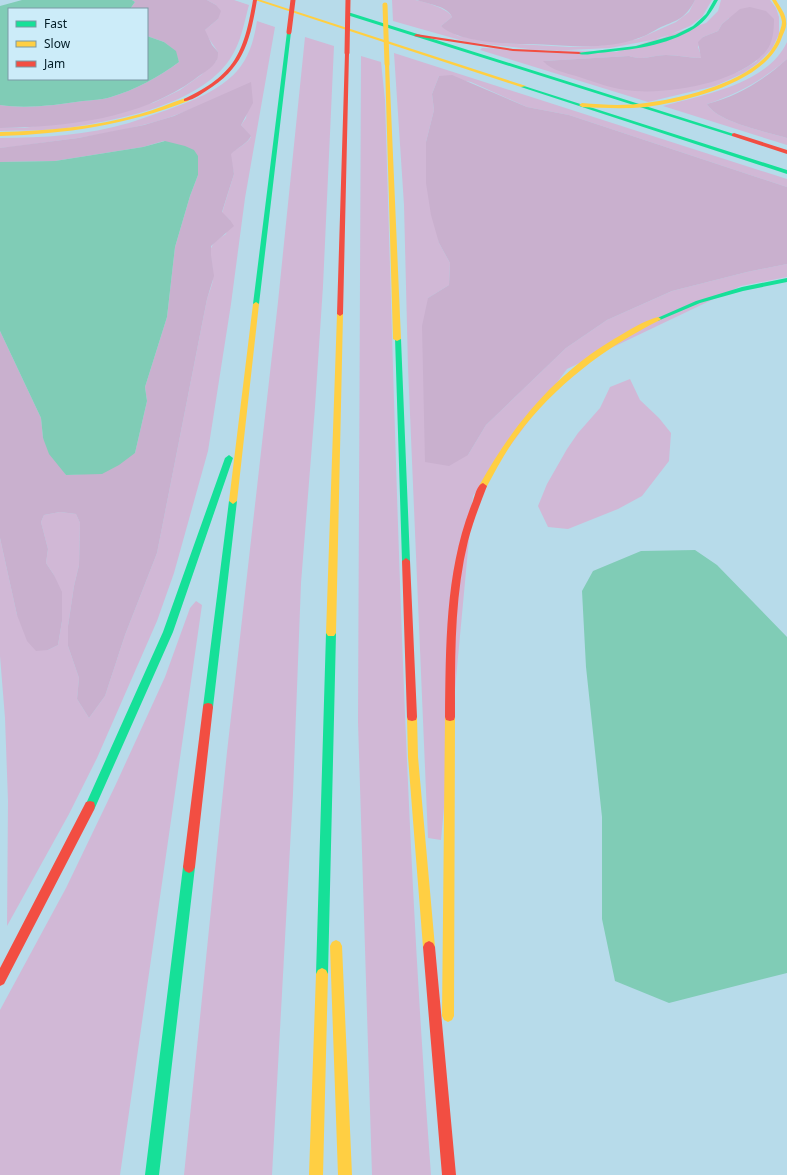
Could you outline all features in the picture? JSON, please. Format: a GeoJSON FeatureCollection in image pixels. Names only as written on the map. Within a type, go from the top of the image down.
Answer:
{"type":"FeatureCollection","features":[{"type":"Feature","properties":{"kind":"main road"},"geometry":{"type":"LineString","coordinates":[[0,134],[37,134],[85,129],[131,119],[176,104],[207,88],[231,70],[239,59],[244,49],[256,0],[787,172]]}},
{"type":"Feature","properties":{"kind":"main road"},"geometry":{"type":"LineString","coordinates":[[152,1175],[293,0]]}},
{"type":"Feature","properties":{"kind":"main road"},"geometry":{"type":"LineString","coordinates":[[316,1175],[348,0]]}},
{"type":"Feature","properties":{"kind":"main road"},"geometry":{"type":"LineString","coordinates":[[416,35],[476,46],[523,52],[572,53],[614,50],[655,42],[690,29],[708,16],[714,7],[716,0]]}},
{"type":"Feature","properties":{"kind":"main road"},"geometry":{"type":"LineString","coordinates":[[582,105],[619,107],[640,106],[689,96],[737,79],[754,69],[770,56],[781,38],[784,24],[780,11],[774,0]]}},
{"type":"Feature","properties":{"kind":"main road"},"geometry":{"type":"LineString","coordinates":[[783,0],[787,4]]}},
{"type":"Feature","properties":{"kind":"main road"},"geometry":{"type":"LineString","coordinates":[[385,3],[413,757],[449,1175]]}},
{"type":"Feature","properties":{"kind":"main road"},"geometry":{"type":"LineString","coordinates":[[341,12],[787,152]]}},
{"type":"Feature","properties":{"kind":"main road"},"geometry":{"type":"LineString","coordinates":[[448,1025],[451,622],[455,583],[463,544],[488,475],[506,445],[537,404],[569,375],[597,353],[622,337],[649,323],[692,305],[739,290],[787,280]]}},
{"type":"Feature","properties":{"kind":"main road"},"geometry":{"type":"LineString","coordinates":[[0,980],[95,796],[168,632],[243,421]]}},
{"type":"Feature","properties":{"kind":"main road"},"geometry":{"type":"LineString","coordinates":[[328,756],[334,890]]}},
{"type":"Feature","properties":{"kind":"main road"},"geometry":{"type":"LineString","coordinates":[[336,938],[345,1175]]}},
{"type":"Feature","properties":{"kind":"main road"},"geometry":{"type":"LineString","coordinates":[[448,1057],[448,1159]]}},
{"type":"Feature","properties":{"kind":"shaded area"},"geometry":{"type":"Polygon","coordinates":[[[22,0],[132,0],[135,2],[131,8],[8,8],[8,80],[148,80],[148,36],[164,42],[176,51],[179,62],[163,73],[129,91],[108,98],[42,106],[21,107],[0,105],[0,6],[22,0]]]}},
{"type":"Feature","properties":{"kind":"shaded area"},"geometry":{"type":"Polygon","coordinates":[[[132,0],[207,0],[216,5],[221,11],[218,19],[205,30],[212,45],[218,52],[218,58],[214,64],[174,93],[127,112],[76,123],[51,126],[0,128],[0,105],[21,107],[42,106],[108,98],[129,91],[163,73],[179,62],[175,51],[164,42],[148,36],[148,8],[131,8],[135,2],[132,0]]]}},
{"type":"Feature","properties":{"kind":"shaded area"},"geometry":{"type":"Polygon","coordinates":[[[207,0],[234,0],[249,5],[242,33],[234,53],[216,75],[199,88],[156,108],[133,115],[87,125],[59,129],[0,131],[0,128],[25,128],[153,103],[180,90],[201,75],[216,61],[218,52],[205,33],[205,30],[218,19],[216,5],[207,0]]]}},
{"type":"Feature","properties":{"kind":"shaded area"},"geometry":{"type":"Polygon","coordinates":[[[392,0],[415,0],[441,8],[452,17],[441,26],[458,36],[501,43],[569,47],[598,46],[638,39],[676,22],[689,12],[695,0],[712,0],[702,17],[690,26],[662,38],[610,48],[547,51],[467,42],[393,21],[392,0]]]}},
{"type":"Feature","properties":{"kind":"shaded area"},"geometry":{"type":"Polygon","coordinates":[[[417,0],[695,0],[685,15],[681,18],[647,35],[612,45],[584,46],[496,43],[458,36],[441,26],[452,17],[450,13],[437,6],[417,0]]]}},
{"type":"Feature","properties":{"kind":"shaded area"},"geometry":{"type":"Polygon","coordinates":[[[721,0],[770,0],[776,8],[779,17],[779,34],[772,49],[758,63],[744,73],[715,86],[648,102],[480,50],[482,48],[616,52],[706,23],[718,11],[721,0]],[[729,18],[722,24],[718,31],[703,37],[698,47],[702,58],[661,55],[644,58],[629,56],[544,61],[689,87],[740,71],[757,61],[729,18]]]}},
{"type":"Feature","properties":{"kind":"shaded area"},"geometry":{"type":"Polygon","coordinates":[[[750,7],[766,11],[774,19],[773,36],[768,48],[755,62],[740,71],[705,84],[668,90],[635,91],[607,86],[560,71],[543,61],[629,56],[644,58],[661,55],[701,58],[698,42],[703,37],[718,31],[722,24],[740,9],[750,7]]]}},
{"type":"Feature","properties":{"kind":"shaded area"},"geometry":{"type":"Polygon","coordinates":[[[257,21],[275,27],[245,198],[231,304],[208,451],[174,573],[157,621],[97,758],[69,814],[7,926],[8,801],[5,718],[0,656],[0,538],[17,615],[48,650],[58,645],[62,621],[54,575],[46,563],[48,549],[41,522],[44,515],[60,512],[76,514],[80,523],[79,565],[68,626],[68,646],[79,678],[77,699],[89,718],[105,696],[125,635],[157,553],[207,299],[213,281],[210,251],[214,243],[226,234],[230,220],[222,213],[234,174],[230,154],[245,144],[251,137],[241,125],[246,118],[251,83],[185,112],[127,129],[77,138],[0,148],[0,138],[82,133],[113,127],[176,107],[205,95],[230,78],[237,71],[251,47],[257,21]]]}},
{"type":"Feature","properties":{"kind":"shaded area"},"geometry":{"type":"Polygon","coordinates":[[[305,37],[334,46],[323,286],[301,583],[293,793],[272,1175],[184,1175],[227,752],[278,302],[305,37]]]}},
{"type":"Feature","properties":{"kind":"shaded area"},"geometry":{"type":"Polygon","coordinates":[[[787,42],[787,59],[778,67],[749,86],[729,96],[707,104],[712,110],[731,121],[743,126],[787,138],[787,145],[663,106],[714,92],[750,78],[765,68],[778,56],[787,42]]]}},
{"type":"Feature","properties":{"kind":"shaded area"},"geometry":{"type":"Polygon","coordinates":[[[394,53],[787,179],[787,187],[569,115],[527,107],[471,82],[439,76],[432,94],[434,110],[426,142],[439,243],[450,263],[449,285],[428,298],[468,455],[486,425],[566,348],[607,320],[672,291],[747,272],[787,264],[787,277],[741,286],[567,369],[473,496],[441,840],[428,838],[408,367],[404,205],[394,53]]]}},
{"type":"Feature","properties":{"kind":"shaded area"},"geometry":{"type":"Polygon","coordinates":[[[361,56],[381,62],[385,100],[407,772],[431,1175],[372,1175],[358,722],[361,56]]]}},
{"type":"Feature","properties":{"kind":"shaded area"},"geometry":{"type":"Polygon","coordinates":[[[787,59],[787,138],[743,126],[731,121],[712,110],[707,104],[740,92],[769,74],[787,59]]]}},
{"type":"Feature","properties":{"kind":"shaded area"},"geometry":{"type":"Polygon","coordinates":[[[452,75],[527,107],[569,115],[787,187],[787,264],[747,272],[672,291],[607,320],[566,348],[486,425],[468,455],[449,466],[425,462],[422,326],[428,298],[449,285],[450,263],[439,243],[431,215],[426,183],[426,142],[434,110],[432,94],[439,76],[452,75]]]}},
{"type":"Feature","properties":{"kind":"shaded area"},"geometry":{"type":"Polygon","coordinates":[[[251,82],[253,103],[241,125],[251,136],[250,139],[231,154],[234,174],[222,212],[234,226],[211,246],[214,276],[207,299],[157,553],[125,635],[105,696],[89,718],[77,699],[79,678],[68,646],[68,626],[79,565],[80,523],[76,514],[60,512],[44,515],[41,522],[48,549],[46,563],[54,575],[62,592],[62,621],[58,645],[48,650],[36,651],[27,641],[17,615],[0,538],[0,331],[41,418],[43,438],[66,475],[84,474],[135,453],[147,401],[145,387],[167,317],[175,247],[190,196],[198,175],[164,141],[143,147],[55,161],[0,162],[0,148],[78,138],[144,125],[174,116],[251,82]]]}},
{"type":"Feature","properties":{"kind":"shaded area"},"geometry":{"type":"Polygon","coordinates":[[[165,141],[194,150],[198,156],[198,175],[190,196],[175,247],[167,317],[145,387],[147,401],[135,453],[119,465],[102,474],[66,475],[49,454],[43,438],[41,418],[0,331],[0,162],[55,161],[143,147],[165,141]]]}},
{"type":"Feature","properties":{"kind":"shaded area"},"geometry":{"type":"Polygon","coordinates":[[[630,379],[640,400],[659,418],[671,433],[669,461],[642,496],[618,509],[568,529],[548,527],[538,506],[547,484],[578,433],[600,408],[610,387],[630,379]]]}},
{"type":"Feature","properties":{"kind":"shaded area"},"geometry":{"type":"Polygon","coordinates":[[[695,550],[717,565],[787,637],[787,973],[669,1003],[615,981],[602,919],[602,817],[586,667],[582,591],[593,571],[641,551],[695,550]]]}},
{"type":"Feature","properties":{"kind":"shaded area"},"geometry":{"type":"Polygon","coordinates":[[[196,601],[202,605],[120,1175],[0,1175],[0,1010],[66,888],[116,784],[165,677],[190,608],[196,601]]]}},
{"type":"Feature","properties":{"kind":"traffic: fast"},"geometry":{"type":"LineString","coordinates":[[579,53],[636,47],[677,36],[694,27],[708,15],[716,0]]}},
{"type":"Feature","properties":{"kind":"traffic: fast"},"geometry":{"type":"LineString","coordinates":[[349,14],[734,135]]}},
{"type":"Feature","properties":{"kind":"traffic: fast"},"geometry":{"type":"LineString","coordinates":[[256,304],[289,32]]}},
{"type":"Feature","properties":{"kind":"traffic: fast"},"geometry":{"type":"LineString","coordinates":[[523,86],[787,172]]}},
{"type":"Feature","properties":{"kind":"traffic: fast"},"geometry":{"type":"LineString","coordinates":[[658,319],[698,302],[742,289],[787,280]]}},
{"type":"Feature","properties":{"kind":"traffic: fast"},"geometry":{"type":"LineString","coordinates":[[397,339],[406,561]]}},
{"type":"Feature","properties":{"kind":"traffic: fast"},"geometry":{"type":"LineString","coordinates":[[90,806],[168,632],[229,458]]}},
{"type":"Feature","properties":{"kind":"traffic: fast"},"geometry":{"type":"LineString","coordinates":[[208,707],[233,501]]}},
{"type":"Feature","properties":{"kind":"traffic: fast"},"geometry":{"type":"LineString","coordinates":[[322,974],[331,633]]}},
{"type":"Feature","properties":{"kind":"traffic: fast"},"geometry":{"type":"LineString","coordinates":[[152,1175],[189,867]]}},
{"type":"Feature","properties":{"kind":"traffic: slow"},"geometry":{"type":"LineString","coordinates":[[257,0],[523,86]]}},
{"type":"Feature","properties":{"kind":"traffic: slow"},"geometry":{"type":"LineString","coordinates":[[582,105],[627,107],[670,101],[695,95],[744,75],[763,61],[777,45],[784,22],[781,12],[774,0]]}},
{"type":"Feature","properties":{"kind":"traffic: slow"},"geometry":{"type":"LineString","coordinates":[[385,5],[387,64]]}},
{"type":"Feature","properties":{"kind":"traffic: slow"},"geometry":{"type":"LineString","coordinates":[[387,64],[397,339]]}},
{"type":"Feature","properties":{"kind":"traffic: slow"},"geometry":{"type":"LineString","coordinates":[[0,134],[48,132],[95,126],[141,116],[186,100]]}},
{"type":"Feature","properties":{"kind":"traffic: slow"},"geometry":{"type":"LineString","coordinates":[[233,501],[256,304]]}},
{"type":"Feature","properties":{"kind":"traffic: slow"},"geometry":{"type":"LineString","coordinates":[[331,633],[340,314]]}},
{"type":"Feature","properties":{"kind":"traffic: slow"},"geometry":{"type":"LineString","coordinates":[[483,486],[497,460],[514,434],[556,387],[580,366],[605,348],[631,332],[658,319]]}},
{"type":"Feature","properties":{"kind":"traffic: slow"},"geometry":{"type":"LineString","coordinates":[[412,717],[413,757],[429,947]]}},
{"type":"Feature","properties":{"kind":"traffic: slow"},"geometry":{"type":"LineString","coordinates":[[448,1016],[450,717]]}},
{"type":"Feature","properties":{"kind":"traffic: slow"},"geometry":{"type":"LineString","coordinates":[[336,946],[345,1175]]}},
{"type":"Feature","properties":{"kind":"traffic: slow"},"geometry":{"type":"LineString","coordinates":[[316,1175],[322,974]]}},
{"type":"Feature","properties":{"kind":"traffic: jam"},"geometry":{"type":"LineString","coordinates":[[186,100],[211,86],[226,74],[238,60],[247,40],[255,0]]}},
{"type":"Feature","properties":{"kind":"traffic: jam"},"geometry":{"type":"LineString","coordinates":[[289,32],[293,0]]}},
{"type":"Feature","properties":{"kind":"traffic: jam"},"geometry":{"type":"LineString","coordinates":[[347,53],[348,0]]}},
{"type":"Feature","properties":{"kind":"traffic: jam"},"geometry":{"type":"LineString","coordinates":[[416,35],[513,50],[579,53]]}},
{"type":"Feature","properties":{"kind":"traffic: jam"},"geometry":{"type":"LineString","coordinates":[[340,314],[347,53]]}},
{"type":"Feature","properties":{"kind":"traffic: jam"},"geometry":{"type":"LineString","coordinates":[[734,135],[787,152]]}},
{"type":"Feature","properties":{"kind":"traffic: jam"},"geometry":{"type":"LineString","coordinates":[[450,717],[452,628],[458,570],[472,514],[483,486]]}},
{"type":"Feature","properties":{"kind":"traffic: jam"},"geometry":{"type":"LineString","coordinates":[[406,561],[412,717]]}},
{"type":"Feature","properties":{"kind":"traffic: jam"},"geometry":{"type":"LineString","coordinates":[[189,867],[208,707]]}},
{"type":"Feature","properties":{"kind":"traffic: jam"},"geometry":{"type":"LineString","coordinates":[[0,980],[90,806]]}},
{"type":"Feature","properties":{"kind":"traffic: jam"},"geometry":{"type":"LineString","coordinates":[[429,947],[449,1175]]}}]}
